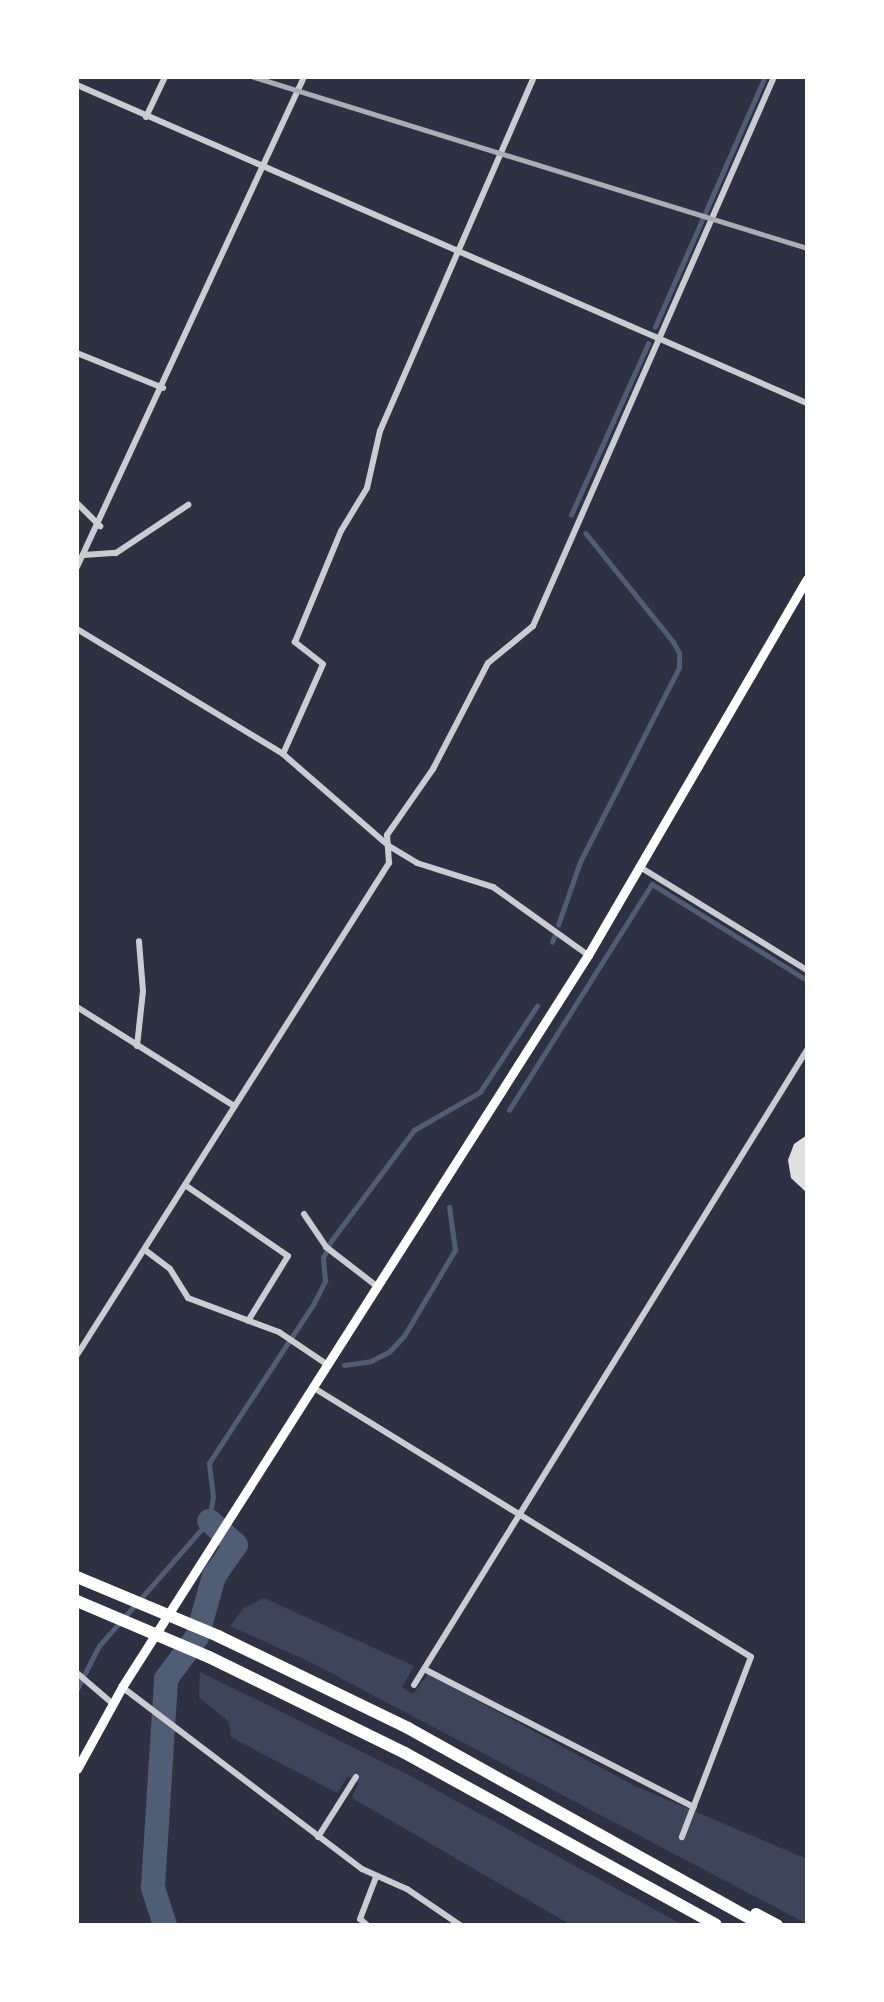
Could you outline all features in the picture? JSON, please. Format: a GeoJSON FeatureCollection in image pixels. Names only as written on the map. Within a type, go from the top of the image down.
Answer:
{"type":"FeatureCollection","features":[{"type":"Feature","properties":{"kind":"highway"},"geometry":{"type":"LineString","coordinates":[[77,1577],[218,1636],[408,1728],[762,1925]]}},
{"type":"Feature","properties":{"kind":"highway"},"geometry":{"type":"LineString","coordinates":[[77,1601],[209,1657],[405,1753],[716,1925]]}},
{"type":"Feature","properties":{"kind":"highway"},"geometry":{"type":"LineString","coordinates":[[677,1876],[777,1925]]}},
{"type":"Feature","properties":{"kind":"main road"},"geometry":{"type":"LineString","coordinates":[[77,1769],[122,1687],[588,955],[807,579]]}},
{"type":"Feature","properties":{"kind":"street"},"geometry":{"type":"LineString","coordinates":[[146,117],[165,77]]}},
{"type":"Feature","properties":{"kind":"street"},"geometry":{"type":"LineString","coordinates":[[77,567],[100,526],[263,170],[302,77]]}},
{"type":"Feature","properties":{"kind":"street"},"geometry":{"type":"LineString","coordinates":[[282,754],[323,664],[295,642],[341,531],[367,488],[380,431],[534,77]]}},
{"type":"Feature","properties":{"kind":"street"},"geometry":{"type":"LineString","coordinates":[[77,1355],[389,863],[387,835],[433,769],[488,663],[533,626],[774,77]]}},
{"type":"Feature","properties":{"kind":"street"},"geometry":{"type":"LineString","coordinates":[[77,85],[263,170],[807,403]]}},
{"type":"Feature","properties":{"kind":"street"},"geometry":{"type":"LineString","coordinates":[[77,353],[163,388]]}},
{"type":"Feature","properties":{"kind":"street"},"geometry":{"type":"LineString","coordinates":[[77,503],[100,526]]}},
{"type":"Feature","properties":{"kind":"street"},"geometry":{"type":"LineString","coordinates":[[83,555],[116,553],[188,505]]}},
{"type":"Feature","properties":{"kind":"street"},"geometry":{"type":"LineString","coordinates":[[77,629],[282,754],[389,846],[416,863],[493,887],[588,955]]}},
{"type":"Feature","properties":{"kind":"street"},"geometry":{"type":"LineString","coordinates":[[640,867],[807,971]]}},
{"type":"Feature","properties":{"kind":"street"},"geometry":{"type":"LineString","coordinates":[[137,1045],[143,991],[139,941]]}},
{"type":"Feature","properties":{"kind":"street"},"geometry":{"type":"LineString","coordinates":[[77,1007],[234,1107]]}},
{"type":"Feature","properties":{"kind":"street"},"geometry":{"type":"LineString","coordinates":[[414,1685],[807,1050]]}},
{"type":"Feature","properties":{"kind":"street"},"geometry":{"type":"LineString","coordinates":[[185,1185],[288,1256],[248,1321]]}},
{"type":"Feature","properties":{"kind":"street"},"geometry":{"type":"LineString","coordinates":[[304,1214],[326,1247],[378,1287]]}},
{"type":"Feature","properties":{"kind":"street"},"geometry":{"type":"LineString","coordinates":[[145,1250],[170,1269],[188,1298],[279,1332],[328,1365]]}},
{"type":"Feature","properties":{"kind":"street"},"geometry":{"type":"LineString","coordinates":[[314,1388],[517,1516],[751,1657],[682,1837]]}},
{"type":"Feature","properties":{"kind":"street"},"geometry":{"type":"LineString","coordinates":[[424,1669],[694,1807]]}},
{"type":"Feature","properties":{"kind":"street"},"geometry":{"type":"LineString","coordinates":[[77,1673],[112,1703]]}},
{"type":"Feature","properties":{"kind":"street"},"geometry":{"type":"LineString","coordinates":[[122,1687],[318,1837],[376,1877],[407,1889],[460,1925]]}},
{"type":"Feature","properties":{"kind":"street"},"geometry":{"type":"LineString","coordinates":[[318,1837],[356,1777]]}},
{"type":"Feature","properties":{"kind":"street"},"geometry":{"type":"LineString","coordinates":[[367,1925],[360,1919],[376,1877]]}},
{"type":"Feature","properties":{"kind":"shaded area"},"geometry":{"type":"Polygon","coordinates":[[[264,1598],[414,1666],[402,1687],[413,1694],[428,1674],[635,1786],[807,1859],[807,1924],[312,1663],[230,1626],[244,1608],[264,1598]]]}},
{"type":"Feature","properties":{"kind":"shaded area"},"geometry":{"type":"Polygon","coordinates":[[[200,1672],[407,1774],[683,1925],[571,1925],[352,1798],[358,1783],[348,1776],[337,1793],[231,1737],[229,1722],[199,1697],[200,1672]]]}},
{"type":"Feature","properties":{"kind":"building"},"geometry":{"type":"Polygon","coordinates":[[[807,1135],[807,1193],[791,1178],[788,1160],[794,1144],[807,1135]]]}},
{"type":"Feature","properties":{"kind":"waterway"},"geometry":{"type":"LineString","coordinates":[[655,327],[765,77]]}},
{"type":"Feature","properties":{"kind":"waterway"},"geometry":{"type":"LineString","coordinates":[[571,515],[648,344]]}},
{"type":"Feature","properties":{"kind":"waterway"},"geometry":{"type":"LineString","coordinates":[[558,925],[580,862],[679,668],[679,653],[673,642],[586,534]]}},
{"type":"Feature","properties":{"kind":"waterway"},"geometry":{"type":"LineString","coordinates":[[509,1110],[652,884],[807,980]]}},
{"type":"Feature","properties":{"kind":"waterway"},"geometry":{"type":"LineString","coordinates":[[552,942],[554,937]]}},
{"type":"Feature","properties":{"kind":"waterway"},"geometry":{"type":"LineString","coordinates":[[77,1689],[99,1646],[209,1521],[213,1497],[209,1463],[314,1303],[325,1281],[323,1258],[331,1241],[414,1130],[480,1092],[537,1006]]}},
{"type":"Feature","properties":{"kind":"waterway"},"geometry":{"type":"LineString","coordinates":[[344,1365],[371,1361],[389,1352],[404,1336],[455,1250],[449,1207]]}},
{"type":"Feature","properties":{"kind":"waterway"},"geometry":{"type":"LineString","coordinates":[[165,1925],[153,1887],[166,1679],[197,1637],[214,1576],[236,1545],[209,1521]]}},
{"type":"Feature","properties":{"kind":"railway"},"geometry":{"type":"LineString","coordinates":[[254,77],[807,248]]}}]}
